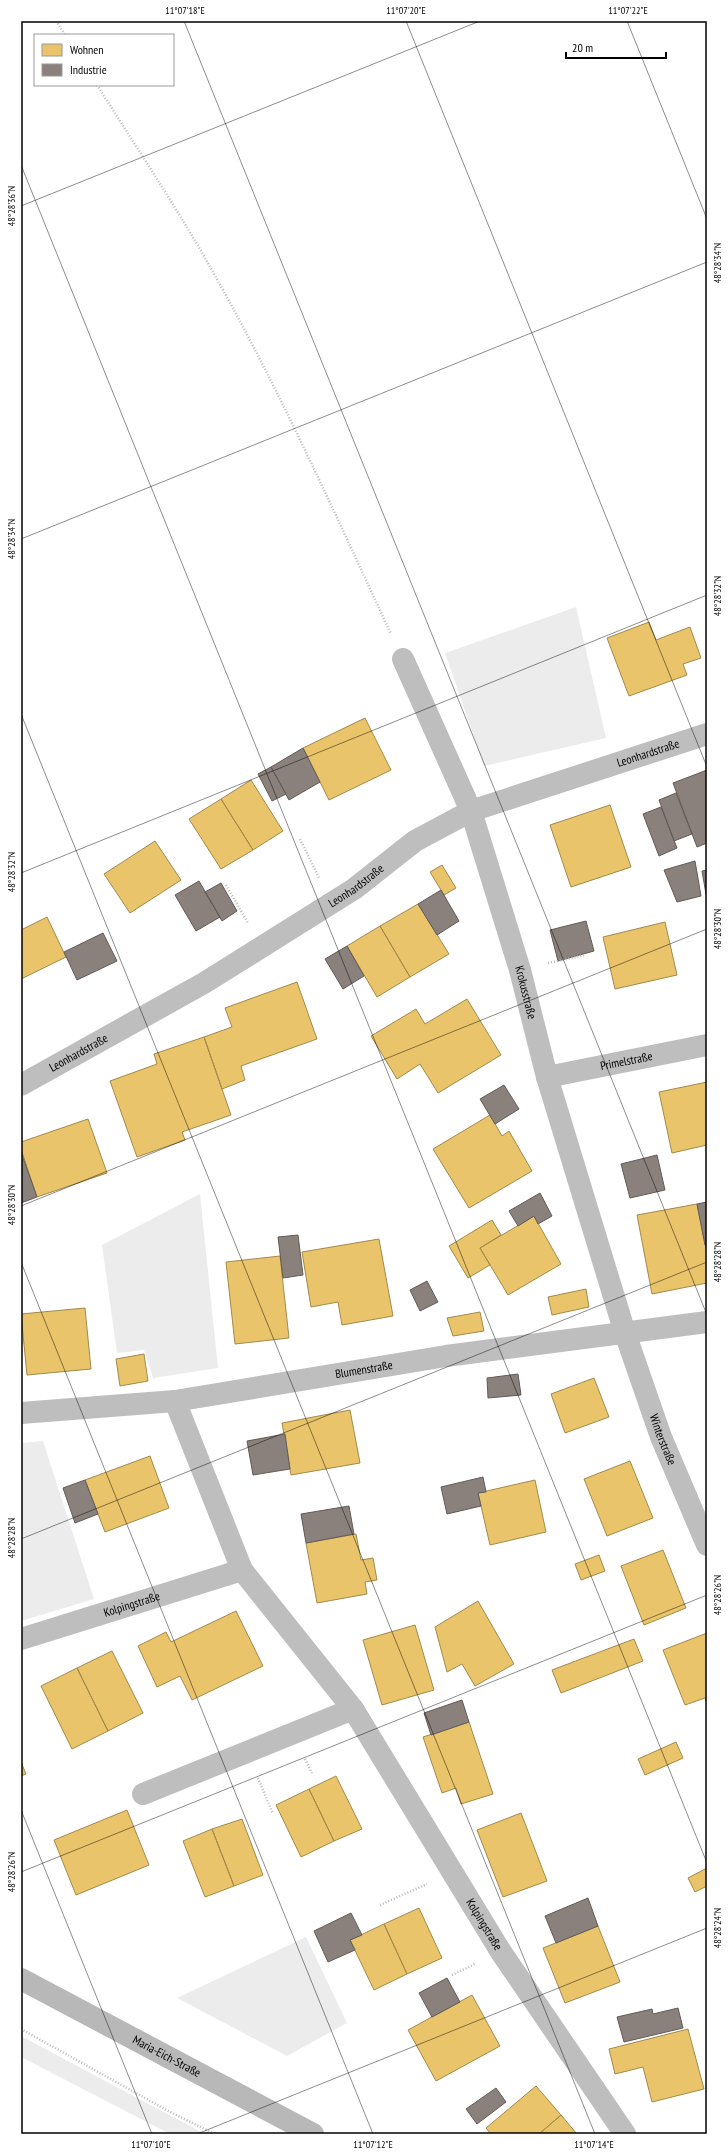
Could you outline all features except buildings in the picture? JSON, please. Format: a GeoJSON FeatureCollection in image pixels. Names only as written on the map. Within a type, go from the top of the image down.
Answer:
{"type":"FeatureCollection","features":[{"type":"Feature","properties":{"kind":"main road","name":"Maria-Eich-Straße"},"geometry":{"type":"LineString","coordinates":[[21,1979],[313,2134]]}},
{"type":"Feature","properties":{"kind":"street","name":"Krokusstraße"},"geometry":{"type":"LineString","coordinates":[[403,659],[471,811],[520,970],[547,1077],[625,1333]]}},
{"type":"Feature","properties":{"kind":"street","name":"Leonhardstraße"},"geometry":{"type":"LineString","coordinates":[[22,1084],[133,1024],[262,947],[354,889],[415,842],[471,811],[707,734]]}},
{"type":"Feature","properties":{"kind":"street","name":"Primelstraße"},"geometry":{"type":"LineString","coordinates":[[547,1077],[707,1045]]}},
{"type":"Feature","properties":{"kind":"street","name":"Blumenstraße"},"geometry":{"type":"LineString","coordinates":[[21,1414],[175,1401],[446,1356],[707,1322]]}},
{"type":"Feature","properties":{"kind":"street","name":"Winterstraße"},"geometry":{"type":"LineString","coordinates":[[625,1333],[662,1437],[707,1545]]}},
{"type":"Feature","properties":{"kind":"street","name":"Kolpingstraße"},"geometry":{"type":"LineString","coordinates":[[175,1401],[242,1570],[354,1709],[501,1952],[625,2134]]}},
{"type":"Feature","properties":{"kind":"street","name":"Kolpingstraße"},"geometry":{"type":"LineString","coordinates":[[21,1640],[242,1570]]}},
{"type":"Feature","properties":{"kind":"street"},"geometry":{"type":"LineString","coordinates":[[143,1794],[354,1709]]}},
{"type":"Feature","properties":{"kind":"path"},"geometry":{"type":"LineString","coordinates":[[56,21],[64,34]]}},
{"type":"Feature","properties":{"kind":"path"},"geometry":{"type":"LineString","coordinates":[[98,86],[214,275],[249,338],[293,422],[403,659]]}},
{"type":"Feature","properties":{"kind":"path"},"geometry":{"type":"LineString","coordinates":[[300,839],[332,903]]}},
{"type":"Feature","properties":{"kind":"path"},"geometry":{"type":"LineString","coordinates":[[226,885],[262,947]]}},
{"type":"Feature","properties":{"kind":"path"},"geometry":{"type":"LineString","coordinates":[[520,970],[585,955]]}},
{"type":"Feature","properties":{"kind":"path"},"geometry":{"type":"LineString","coordinates":[[246,1752],[273,1814]]}},
{"type":"Feature","properties":{"kind":"path"},"geometry":{"type":"LineString","coordinates":[[380,1906],[453,1873]]}},
{"type":"Feature","properties":{"kind":"path"},"geometry":{"type":"LineString","coordinates":[[21,2029],[170,2112],[215,2134]]}},
{"type":"Feature","properties":{"kind":"shaded area"},"geometry":{"type":"Polygon","coordinates":[[[576,607],[606,738],[484,766],[445,653],[576,607]]]}},
{"type":"Feature","properties":{"kind":"shaded area"},"geometry":{"type":"Polygon","coordinates":[[[200,1194],[218,1368],[153,1378],[144,1350],[117,1353],[102,1245],[200,1194]]]}},
{"type":"Feature","properties":{"kind":"shaded area"},"geometry":{"type":"Polygon","coordinates":[[[43,1441],[94,1599],[21,1621],[21,1443],[43,1441]]]}},
{"type":"Feature","properties":{"kind":"shaded area"},"geometry":{"type":"Polygon","coordinates":[[[306,1937],[347,2023],[287,2056],[177,1998],[306,1937]]]}},
{"type":"Feature","properties":{"kind":"shaded area"},"geometry":{"type":"Polygon","coordinates":[[[21,2036],[205,2134],[170,2134],[21,2057],[21,2036]]]}}]}
